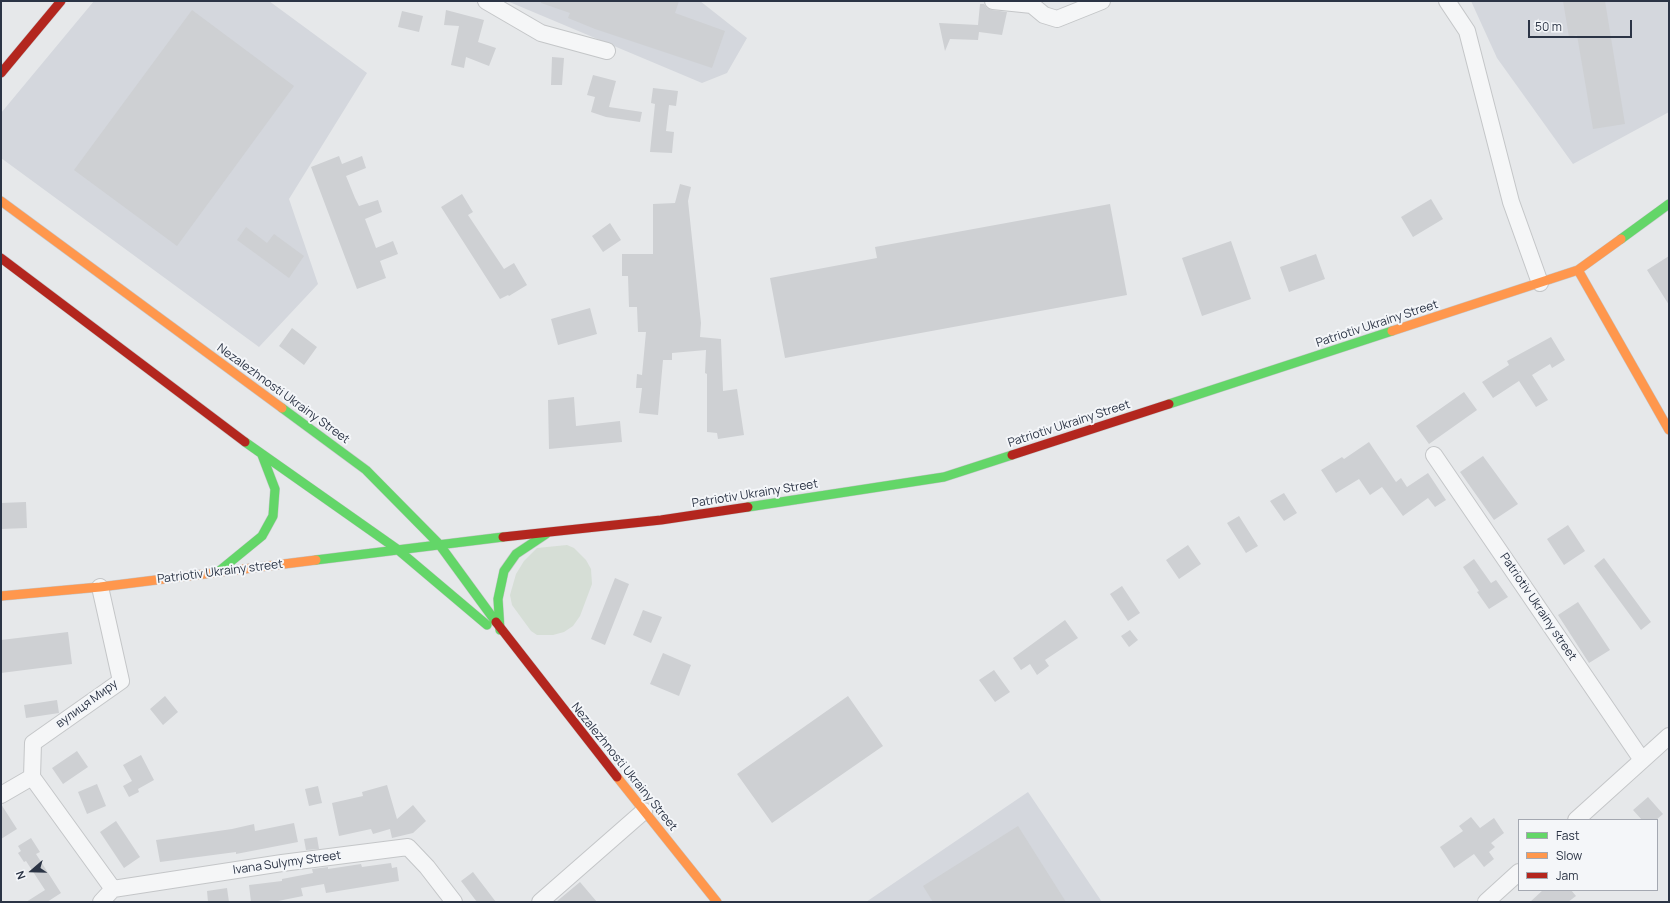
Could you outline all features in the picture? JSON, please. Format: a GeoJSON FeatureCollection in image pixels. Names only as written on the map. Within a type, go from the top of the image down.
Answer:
{"type":"FeatureCollection","features":[{"type":"Feature","properties":{"kind":"main road"},"geometry":{"type":"LineString","coordinates":[[1,73],[61,1]]}},
{"type":"Feature","properties":{"kind":"main road","name":"Nezalezhnosti Ukrainy Street"},"geometry":{"type":"LineString","coordinates":[[1,201],[366,470],[439,544],[500,630],[717,902]]}},
{"type":"Feature","properties":{"kind":"main road","name":"Patriotiv Ukrainy Street"},"geometry":{"type":"LineString","coordinates":[[439,544],[661,520],[944,477],[1578,270],[1669,204]]}},
{"type":"Feature","properties":{"kind":"main road","name":"Nezalezhnosti Ukrainy Street"},"geometry":{"type":"LineString","coordinates":[[1,258],[262,455],[397,549],[513,646]]}},
{"type":"Feature","properties":{"kind":"main road"},"geometry":{"type":"LineString","coordinates":[[1578,270],[1669,430]]}},
{"type":"Feature","properties":{"kind":"main road"},"geometry":{"type":"LineString","coordinates":[[218,572],[262,536],[273,516],[275,489],[262,455]]}},
{"type":"Feature","properties":{"kind":"main road"},"geometry":{"type":"LineString","coordinates":[[500,630],[498,599],[504,571],[516,554],[549,532]]}},
{"type":"Feature","properties":{"kind":"main road","name":"Patriotiv Ukrainy street"},"geometry":{"type":"LineString","coordinates":[[1,596],[100,587],[439,544]]}},
{"type":"Feature","properties":{"kind":"street"},"geometry":{"type":"LineString","coordinates":[[486,1],[542,33],[607,51]]}},
{"type":"Feature","properties":{"kind":"street"},"geometry":{"type":"LineString","coordinates":[[993,1],[1032,5],[1044,15],[1057,19],[1102,1]]}},
{"type":"Feature","properties":{"kind":"street"},"geometry":{"type":"LineString","coordinates":[[1447,1],[1467,31],[1511,202],[1540,283]]}},
{"type":"Feature","properties":{"kind":"street","name":"Patriotiv Ukrainy street"},"geometry":{"type":"LineString","coordinates":[[1434,455],[1642,760]]}},
{"type":"Feature","properties":{"kind":"street","name":"вулиця Миру"},"geometry":{"type":"LineString","coordinates":[[32,777],[33,743],[121,681],[100,587]]}},
{"type":"Feature","properties":{"kind":"street"},"geometry":{"type":"LineString","coordinates":[[1577,819],[1669,736]]}},
{"type":"Feature","properties":{"kind":"street"},"geometry":{"type":"LineString","coordinates":[[1,795],[32,777],[113,889],[101,902]]}},
{"type":"Feature","properties":{"kind":"street"},"geometry":{"type":"LineString","coordinates":[[540,902],[644,811]]}},
{"type":"Feature","properties":{"kind":"street","name":"Ivana Sulymy Street"},"geometry":{"type":"LineString","coordinates":[[113,889],[282,863],[408,847],[427,867],[454,902]]}},
{"type":"Feature","properties":{"kind":"street"},"geometry":{"type":"LineString","coordinates":[[1486,902],[1518,873]]}},
{"type":"Feature","properties":{"kind":"shaded area"},"geometry":{"type":"Polygon","coordinates":[[[94,1],[269,1],[367,73],[289,199],[318,284],[259,347],[1,158],[1,113],[94,1]]]}},
{"type":"Feature","properties":{"kind":"shaded area"},"geometry":{"type":"Polygon","coordinates":[[[507,1],[700,1],[747,38],[727,73],[702,83],[507,1]]]}},
{"type":"Feature","properties":{"kind":"shaded area"},"geometry":{"type":"Polygon","coordinates":[[[1471,1],[1669,1],[1669,112],[1573,164],[1497,58],[1471,1]]]}},
{"type":"Feature","properties":{"kind":"shaded area"},"geometry":{"type":"Polygon","coordinates":[[[567,545],[574,548],[586,560],[591,569],[592,584],[580,616],[573,626],[564,632],[553,635],[537,635],[531,631],[512,605],[510,595],[516,574],[524,561],[537,548],[567,545]]]}},
{"type":"Feature","properties":{"kind":"shaded area"},"geometry":{"type":"Polygon","coordinates":[[[1028,792],[1102,902],[866,902],[1028,792]]]}},
{"type":"Feature","properties":{"kind":"building"},"geometry":{"type":"Polygon","coordinates":[[[541,1],[679,1],[675,13],[725,31],[712,68],[595,29],[568,18],[570,13],[541,3],[541,1]]]}},
{"type":"Feature","properties":{"kind":"building"},"geometry":{"type":"Polygon","coordinates":[[[1563,1],[1605,1],[1625,124],[1593,129],[1577,35],[1569,37],[1563,1]]]}},
{"type":"Feature","properties":{"kind":"building"},"geometry":{"type":"Polygon","coordinates":[[[980,4],[984,4],[987,8],[992,10],[1007,12],[1002,35],[979,32],[978,40],[950,39],[945,51],[939,23],[978,25],[980,4]]]}},
{"type":"Feature","properties":{"kind":"building"},"geometry":{"type":"Polygon","coordinates":[[[192,10],[294,86],[177,246],[74,170],[192,10]]]}},
{"type":"Feature","properties":{"kind":"building"},"geometry":{"type":"Polygon","coordinates":[[[446,10],[484,20],[478,42],[496,48],[489,66],[466,57],[464,68],[451,65],[459,26],[444,25],[446,10]]]}},
{"type":"Feature","properties":{"kind":"building"},"geometry":{"type":"Polygon","coordinates":[[[402,11],[423,16],[419,32],[398,27],[402,11]]]}},
{"type":"Feature","properties":{"kind":"building"},"geometry":{"type":"Polygon","coordinates":[[[552,57],[564,58],[562,85],[551,85],[552,57]]]}},
{"type":"Feature","properties":{"kind":"building"},"geometry":{"type":"Polygon","coordinates":[[[593,75],[616,81],[609,107],[642,112],[640,122],[606,117],[591,112],[595,97],[587,95],[593,75]]]}},
{"type":"Feature","properties":{"kind":"building"},"geometry":{"type":"Polygon","coordinates":[[[653,88],[678,91],[676,106],[669,105],[666,131],[674,132],[672,153],[650,152],[655,104],[651,103],[653,88]]]}},
{"type":"Feature","properties":{"kind":"building"},"geometry":{"type":"Polygon","coordinates":[[[339,156],[342,164],[362,156],[366,168],[346,176],[359,206],[378,200],[382,212],[365,219],[376,248],[393,241],[398,254],[380,261],[386,278],[357,289],[311,167],[339,156]]]}},
{"type":"Feature","properties":{"kind":"building"},"geometry":{"type":"Polygon","coordinates":[[[680,184],[691,187],[688,201],[701,323],[700,337],[721,339],[723,391],[737,389],[744,435],[718,439],[717,433],[707,432],[707,374],[705,373],[706,350],[672,353],[672,360],[663,360],[658,415],[639,413],[642,388],[636,388],[637,374],[642,375],[646,332],[638,332],[637,307],[629,307],[628,276],[622,276],[622,254],[653,254],[653,204],[675,203],[680,184]]]}},
{"type":"Feature","properties":{"kind":"building"},"geometry":{"type":"Polygon","coordinates":[[[462,194],[473,212],[468,215],[504,269],[514,263],[527,285],[509,296],[508,295],[500,299],[441,207],[462,194]]]}},
{"type":"Feature","properties":{"kind":"building"},"geometry":{"type":"Polygon","coordinates":[[[1431,199],[1443,219],[1413,237],[1401,217],[1431,199]]]}},
{"type":"Feature","properties":{"kind":"building"},"geometry":{"type":"Polygon","coordinates":[[[1110,204],[1127,295],[785,358],[770,278],[877,258],[875,247],[1110,204]]]}},
{"type":"Feature","properties":{"kind":"building"},"geometry":{"type":"Polygon","coordinates":[[[610,223],[621,240],[603,252],[592,236],[610,223]]]}},
{"type":"Feature","properties":{"kind":"building"},"geometry":{"type":"Polygon","coordinates":[[[246,227],[267,243],[274,234],[304,256],[289,278],[237,240],[246,227]]]}},
{"type":"Feature","properties":{"kind":"building"},"geometry":{"type":"Polygon","coordinates":[[[1231,241],[1251,299],[1202,316],[1182,258],[1231,241]]]}},
{"type":"Feature","properties":{"kind":"building"},"geometry":{"type":"Polygon","coordinates":[[[1316,254],[1325,279],[1289,292],[1280,267],[1316,254]]]}},
{"type":"Feature","properties":{"kind":"building"},"geometry":{"type":"Polygon","coordinates":[[[1669,256],[1669,305],[1647,270],[1669,256]]]}},
{"type":"Feature","properties":{"kind":"building"},"geometry":{"type":"Polygon","coordinates":[[[590,308],[597,334],[558,345],[551,319],[590,308]]]}},
{"type":"Feature","properties":{"kind":"building"},"geometry":{"type":"Polygon","coordinates":[[[292,328],[317,347],[304,365],[279,346],[292,328]]]}},
{"type":"Feature","properties":{"kind":"building"},"geometry":{"type":"Polygon","coordinates":[[[1551,337],[1565,360],[1552,368],[1550,364],[1532,375],[1548,400],[1536,407],[1519,381],[1493,398],[1482,382],[1509,365],[1507,361],[1551,337]]]}},
{"type":"Feature","properties":{"kind":"building"},"geometry":{"type":"Polygon","coordinates":[[[1464,392],[1477,410],[1429,444],[1416,426],[1464,392]]]}},
{"type":"Feature","properties":{"kind":"building"},"geometry":{"type":"Polygon","coordinates":[[[574,397],[576,426],[620,421],[622,442],[549,449],[548,400],[574,397]]]}},
{"type":"Feature","properties":{"kind":"building"},"geometry":{"type":"Polygon","coordinates":[[[1369,442],[1396,482],[1401,478],[1407,487],[1428,473],[1446,500],[1435,507],[1428,498],[1403,516],[1382,487],[1370,495],[1359,479],[1336,493],[1321,470],[1342,457],[1344,459],[1369,442]]]}},
{"type":"Feature","properties":{"kind":"building"},"geometry":{"type":"Polygon","coordinates":[[[1483,456],[1518,504],[1494,520],[1460,472],[1483,456]]]}},
{"type":"Feature","properties":{"kind":"building"},"geometry":{"type":"Polygon","coordinates":[[[1284,493],[1297,513],[1284,521],[1270,501],[1284,493]]]}},
{"type":"Feature","properties":{"kind":"building"},"geometry":{"type":"Polygon","coordinates":[[[26,502],[27,528],[1,529],[1,503],[26,502]]]}},
{"type":"Feature","properties":{"kind":"building"},"geometry":{"type":"Polygon","coordinates":[[[1239,516],[1258,546],[1246,553],[1227,523],[1239,516]]]}},
{"type":"Feature","properties":{"kind":"building"},"geometry":{"type":"Polygon","coordinates":[[[1568,525],[1585,551],[1564,565],[1547,539],[1568,525]]]}},
{"type":"Feature","properties":{"kind":"building"},"geometry":{"type":"Polygon","coordinates":[[[1188,545],[1201,564],[1179,579],[1166,560],[1188,545]]]}},
{"type":"Feature","properties":{"kind":"building"},"geometry":{"type":"Polygon","coordinates":[[[1604,558],[1651,622],[1641,630],[1594,566],[1604,558]]]}},
{"type":"Feature","properties":{"kind":"building"},"geometry":{"type":"Polygon","coordinates":[[[1474,559],[1491,583],[1496,580],[1508,597],[1489,609],[1477,592],[1479,591],[1463,567],[1474,559]]]}},
{"type":"Feature","properties":{"kind":"building"},"geometry":{"type":"Polygon","coordinates":[[[615,578],[629,584],[605,645],[591,639],[615,578]]]}},
{"type":"Feature","properties":{"kind":"building"},"geometry":{"type":"Polygon","coordinates":[[[1122,586],[1140,613],[1128,621],[1110,594],[1122,586]]]}},
{"type":"Feature","properties":{"kind":"building"},"geometry":{"type":"Polygon","coordinates":[[[1578,602],[1610,650],[1589,663],[1558,615],[1578,602]]]}},
{"type":"Feature","properties":{"kind":"building"},"geometry":{"type":"Polygon","coordinates":[[[643,610],[662,617],[651,643],[633,635],[643,610]]]}},
{"type":"Feature","properties":{"kind":"building"},"geometry":{"type":"Polygon","coordinates":[[[1065,620],[1078,638],[1045,660],[1049,666],[1037,675],[1030,664],[1021,670],[1013,658],[1065,620]]]}},
{"type":"Feature","properties":{"kind":"building"},"geometry":{"type":"Polygon","coordinates":[[[1130,630],[1138,640],[1129,647],[1121,636],[1130,630]]]}},
{"type":"Feature","properties":{"kind":"building"},"geometry":{"type":"Polygon","coordinates":[[[68,632],[72,664],[1,673],[1,640],[68,632]]]}},
{"type":"Feature","properties":{"kind":"building"},"geometry":{"type":"Polygon","coordinates":[[[663,653],[691,665],[679,696],[650,684],[663,653]]]}},
{"type":"Feature","properties":{"kind":"building"},"geometry":{"type":"Polygon","coordinates":[[[994,670],[1010,692],[995,702],[979,680],[994,670]]]}},
{"type":"Feature","properties":{"kind":"building"},"geometry":{"type":"Polygon","coordinates":[[[165,696],[178,712],[163,725],[150,709],[165,696]]]}},
{"type":"Feature","properties":{"kind":"building"},"geometry":{"type":"Polygon","coordinates":[[[848,696],[883,746],[772,823],[737,774],[848,696]]]}},
{"type":"Feature","properties":{"kind":"building"},"geometry":{"type":"Polygon","coordinates":[[[57,700],[59,713],[26,718],[24,705],[57,700]]]}},
{"type":"Feature","properties":{"kind":"building"},"geometry":{"type":"Polygon","coordinates":[[[77,751],[88,767],[63,784],[52,768],[77,751]]]}},
{"type":"Feature","properties":{"kind":"building"},"geometry":{"type":"Polygon","coordinates":[[[141,755],[154,780],[138,789],[139,792],[129,797],[123,786],[132,781],[123,765],[141,755]]]}},
{"type":"Feature","properties":{"kind":"building"},"geometry":{"type":"Polygon","coordinates":[[[97,784],[106,806],[87,814],[78,792],[97,784]]]}},
{"type":"Feature","properties":{"kind":"building"},"geometry":{"type":"Polygon","coordinates":[[[387,785],[397,819],[413,805],[426,821],[413,833],[392,838],[390,829],[373,834],[371,829],[339,836],[332,803],[363,796],[362,792],[387,785]]]}},
{"type":"Feature","properties":{"kind":"building"},"geometry":{"type":"Polygon","coordinates":[[[318,786],[322,803],[309,806],[305,789],[318,786]]]}},
{"type":"Feature","properties":{"kind":"building"},"geometry":{"type":"Polygon","coordinates":[[[1648,797],[1663,814],[1657,819],[1641,819],[1633,810],[1648,797]]]}},
{"type":"Feature","properties":{"kind":"building"},"geometry":{"type":"Polygon","coordinates":[[[1,804],[17,829],[1,839],[1,804]]]}},
{"type":"Feature","properties":{"kind":"building"},"geometry":{"type":"Polygon","coordinates":[[[1471,817],[1480,828],[1494,818],[1504,833],[1491,843],[1495,847],[1489,852],[1494,859],[1484,867],[1474,854],[1454,868],[1440,847],[1463,831],[1459,826],[1471,817]]]}},
{"type":"Feature","properties":{"kind":"building"},"geometry":{"type":"Polygon","coordinates":[[[116,821],[140,857],[124,868],[100,832],[116,821]]]}},
{"type":"Feature","properties":{"kind":"building"},"geometry":{"type":"Polygon","coordinates":[[[294,823],[298,842],[236,854],[236,852],[160,862],[156,840],[232,829],[254,824],[255,831],[294,823]]]}},
{"type":"Feature","properties":{"kind":"building"},"geometry":{"type":"Polygon","coordinates":[[[1018,826],[1066,902],[933,902],[923,886],[1018,826]]]}},
{"type":"Feature","properties":{"kind":"building"},"geometry":{"type":"Polygon","coordinates":[[[317,837],[319,849],[306,850],[304,839],[317,837]]]}},
{"type":"Feature","properties":{"kind":"building"},"geometry":{"type":"Polygon","coordinates":[[[31,838],[40,852],[36,854],[61,893],[47,902],[26,902],[45,890],[26,861],[24,862],[18,853],[21,851],[18,846],[31,838]]]}},
{"type":"Feature","properties":{"kind":"building"},"geometry":{"type":"Polygon","coordinates":[[[391,863],[392,868],[397,867],[399,881],[326,893],[324,884],[301,888],[303,896],[273,902],[251,902],[249,885],[282,881],[282,879],[313,873],[312,869],[328,867],[328,869],[361,864],[362,867],[391,863]]]}},
{"type":"Feature","properties":{"kind":"building"},"geometry":{"type":"Polygon","coordinates":[[[473,872],[496,902],[477,902],[461,881],[473,872]]]}},
{"type":"Feature","properties":{"kind":"building"},"geometry":{"type":"Polygon","coordinates":[[[580,882],[597,902],[556,902],[580,882]]]}},
{"type":"Feature","properties":{"kind":"building"},"geometry":{"type":"Polygon","coordinates":[[[227,888],[229,902],[208,902],[207,891],[227,888]]]}},
{"type":"Feature","properties":{"kind":"building"},"geometry":{"type":"Polygon","coordinates":[[[1542,891],[1572,891],[1576,896],[1568,902],[1530,902],[1542,891]]]}},
{"type":"Feature","properties":{"kind":"traffic: fast"},"geometry":{"type":"LineString","coordinates":[[1621,239],[1669,204]]}},
{"type":"Feature","properties":{"kind":"traffic: fast"},"geometry":{"type":"LineString","coordinates":[[1169,404],[1392,331]]}},
{"type":"Feature","properties":{"kind":"traffic: fast"},"geometry":{"type":"LineString","coordinates":[[282,408],[366,470],[439,544],[496,622]]}},
{"type":"Feature","properties":{"kind":"traffic: fast"},"geometry":{"type":"LineString","coordinates":[[245,442],[397,549],[487,625]]}},
{"type":"Feature","properties":{"kind":"traffic: fast"},"geometry":{"type":"LineString","coordinates":[[218,572],[262,536],[273,516],[275,489],[262,455]]}},
{"type":"Feature","properties":{"kind":"traffic: fast"},"geometry":{"type":"LineString","coordinates":[[748,507],[944,477],[1012,455]]}},
{"type":"Feature","properties":{"kind":"traffic: fast"},"geometry":{"type":"LineString","coordinates":[[500,630],[498,599],[504,571],[516,554],[546,534]]}},
{"type":"Feature","properties":{"kind":"traffic: fast"},"geometry":{"type":"LineString","coordinates":[[316,560],[503,537]]}},
{"type":"Feature","properties":{"kind":"traffic: slow"},"geometry":{"type":"LineString","coordinates":[[1,201],[282,408]]}},
{"type":"Feature","properties":{"kind":"traffic: slow"},"geometry":{"type":"LineString","coordinates":[[1392,331],[1578,270],[1621,239]]}},
{"type":"Feature","properties":{"kind":"traffic: slow"},"geometry":{"type":"LineString","coordinates":[[1578,270],[1669,430]]}},
{"type":"Feature","properties":{"kind":"traffic: slow"},"geometry":{"type":"LineString","coordinates":[[1,596],[100,587],[316,560]]}},
{"type":"Feature","properties":{"kind":"traffic: slow"},"geometry":{"type":"LineString","coordinates":[[617,777],[717,902]]}},
{"type":"Feature","properties":{"kind":"traffic: jam"},"geometry":{"type":"LineString","coordinates":[[1,73],[61,1]]}},
{"type":"Feature","properties":{"kind":"traffic: jam"},"geometry":{"type":"LineString","coordinates":[[1,258],[245,442]]}},
{"type":"Feature","properties":{"kind":"traffic: jam"},"geometry":{"type":"LineString","coordinates":[[1012,455],[1169,404]]}},
{"type":"Feature","properties":{"kind":"traffic: jam"},"geometry":{"type":"LineString","coordinates":[[503,537],[661,520],[748,507]]}},
{"type":"Feature","properties":{"kind":"traffic: jam"},"geometry":{"type":"LineString","coordinates":[[496,622],[617,777]]}}]}
